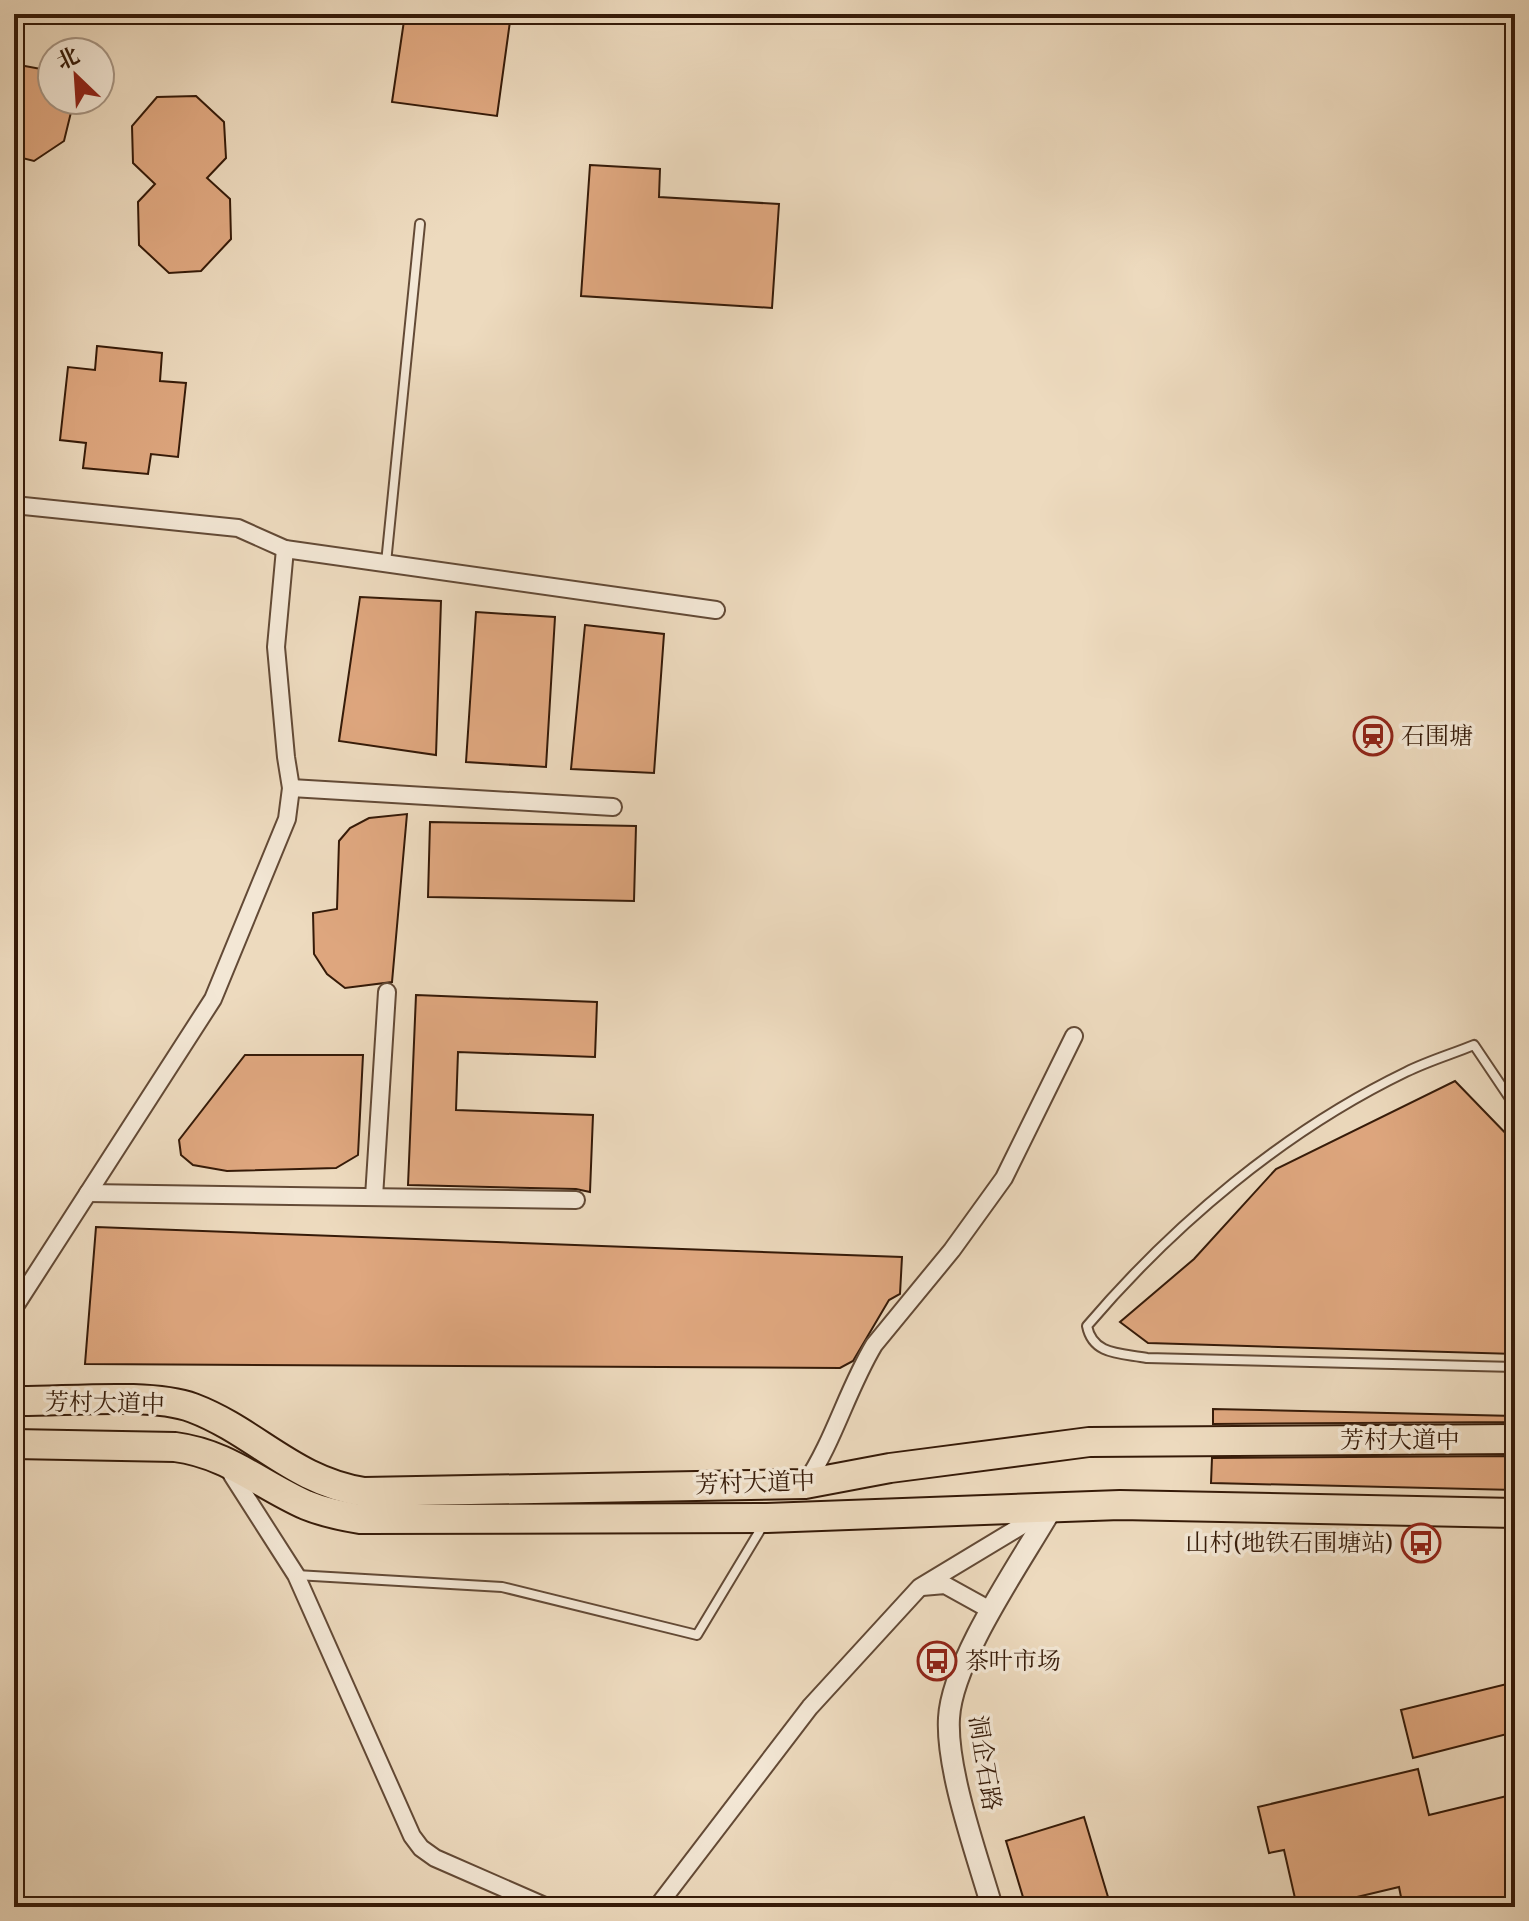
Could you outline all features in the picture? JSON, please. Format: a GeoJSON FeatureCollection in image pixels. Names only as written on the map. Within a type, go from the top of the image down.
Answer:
{"type":"FeatureCollection","features":[{"type":"Feature","properties":{"kind":"highway","name":"芳村大道中"},"geometry":{"type":"LineString","coordinates":[[14,1401],[160,1401],[191,1408],[240,1432],[294,1468],[341,1488],[364,1492],[805,1484],[890,1468],[1089,1442],[1515,1439]]}},
{"type":"Feature","properties":{"kind":"highway","name":"芳村大道中"},"geometry":{"type":"LineString","coordinates":[[14,1444],[175,1447],[201,1451],[236,1466],[308,1506],[360,1519],[767,1518],[1053,1506],[1193,1505],[1515,1513]]}},
{"type":"Feature","properties":{"kind":"street"},"geometry":{"type":"LineString","coordinates":[[14,505],[238,528],[285,549],[716,610]]}},
{"type":"Feature","properties":{"kind":"street"},"geometry":{"type":"LineString","coordinates":[[14,1308],[213,999],[287,819],[291,788],[276,647],[285,549]]}},
{"type":"Feature","properties":{"kind":"street"},"geometry":{"type":"LineString","coordinates":[[291,788],[613,807]]}},
{"type":"Feature","properties":{"kind":"street"},"geometry":{"type":"LineString","coordinates":[[374,1197],[387,992]]}},
{"type":"Feature","properties":{"kind":"street"},"geometry":{"type":"LineString","coordinates":[[805,1484],[831,1440],[874,1345],[952,1250],[1004,1178],[1074,1036]]}},
{"type":"Feature","properties":{"kind":"street"},"geometry":{"type":"LineString","coordinates":[[88,1193],[576,1200]]}},
{"type":"Feature","properties":{"kind":"street"},"geometry":{"type":"LineString","coordinates":[[232,1475],[296,1575],[401,1814],[421,1848],[435,1858],[547,1907]]}},
{"type":"Feature","properties":{"kind":"street"},"geometry":{"type":"LineString","coordinates":[[657,1907],[785,1738],[920,1587],[1053,1506]]}},
{"type":"Feature","properties":{"kind":"street","name":"洞企石路"},"geometry":{"type":"LineString","coordinates":[[992,1907],[956,1775],[949,1719],[953,1690],[992,1611],[1053,1506]]}},
{"type":"Feature","properties":{"kind":"street"},"geometry":{"type":"LineString","coordinates":[[920,1587],[945,1585],[992,1611]]}},
{"type":"Feature","properties":{"kind":"lane"},"geometry":{"type":"LineString","coordinates":[[386,563],[420,224]]}},
{"type":"Feature","properties":{"kind":"lane"},"geometry":{"type":"LineString","coordinates":[[1515,1106],[1474,1045],[1406,1072],[1301,1132],[1232,1181],[1116,1292],[1087,1326],[1089,1338],[1101,1349],[1147,1358],[1515,1367]]}},
{"type":"Feature","properties":{"kind":"lane"},"geometry":{"type":"LineString","coordinates":[[296,1575],[502,1587],[697,1635],[767,1518]]}},
{"type":"Feature","properties":{"kind":"building"},"geometry":{"type":"Polygon","coordinates":[[[405,14],[511,14],[497,116],[392,102],[405,14]]]}},
{"type":"Feature","properties":{"kind":"building"},"geometry":{"type":"Polygon","coordinates":[[[14,64],[36,68],[36,116],[70,116],[64,141],[34,161],[14,156],[14,64]]]}},
{"type":"Feature","properties":{"kind":"building"},"geometry":{"type":"Polygon","coordinates":[[[196,96],[224,122],[226,158],[207,178],[230,199],[231,239],[201,271],[169,273],[139,245],[138,202],[155,184],[133,163],[132,126],[157,97],[196,96]]]}},
{"type":"Feature","properties":{"kind":"building"},"geometry":{"type":"Polygon","coordinates":[[[590,165],[660,169],[659,197],[779,204],[772,308],[581,296],[590,165]]]}},
{"type":"Feature","properties":{"kind":"building"},"geometry":{"type":"Polygon","coordinates":[[[97,346],[162,353],[160,381],[186,383],[178,457],[151,454],[148,474],[83,468],[86,443],[60,440],[68,367],[95,370],[97,346]]]}},
{"type":"Feature","properties":{"kind":"building"},"geometry":{"type":"Polygon","coordinates":[[[360,597],[441,601],[436,755],[339,741],[360,597]]]}},
{"type":"Feature","properties":{"kind":"building"},"geometry":{"type":"Polygon","coordinates":[[[476,612],[555,617],[546,767],[466,762],[476,612]]]}},
{"type":"Feature","properties":{"kind":"building"},"geometry":{"type":"Polygon","coordinates":[[[585,625],[664,634],[654,773],[571,769],[585,625]]]}},
{"type":"Feature","properties":{"kind":"building"},"geometry":{"type":"Polygon","coordinates":[[[407,814],[392,982],[345,988],[327,974],[314,954],[313,913],[337,909],[339,841],[350,828],[369,818],[407,814]]]}},
{"type":"Feature","properties":{"kind":"building"},"geometry":{"type":"Polygon","coordinates":[[[430,822],[636,826],[634,901],[428,897],[430,822]]]}},
{"type":"Feature","properties":{"kind":"building"},"geometry":{"type":"Polygon","coordinates":[[[416,995],[597,1002],[595,1057],[458,1052],[456,1110],[593,1115],[590,1192],[576,1189],[408,1185],[416,995]]]}},
{"type":"Feature","properties":{"kind":"building"},"geometry":{"type":"Polygon","coordinates":[[[245,1055],[363,1055],[358,1155],[336,1168],[227,1171],[193,1165],[181,1155],[179,1140],[245,1055]]]}},
{"type":"Feature","properties":{"kind":"building"},"geometry":{"type":"Polygon","coordinates":[[[1455,1081],[1515,1143],[1515,1354],[1148,1343],[1120,1322],[1194,1259],[1276,1169],[1455,1081]]]}},
{"type":"Feature","properties":{"kind":"building"},"geometry":{"type":"Polygon","coordinates":[[[96,1227],[902,1257],[900,1294],[889,1300],[853,1361],[840,1368],[85,1364],[96,1227]]]}},
{"type":"Feature","properties":{"kind":"building"},"geometry":{"type":"Polygon","coordinates":[[[1213,1409],[1515,1416],[1515,1422],[1213,1424],[1213,1409]]]}},
{"type":"Feature","properties":{"kind":"building"},"geometry":{"type":"Polygon","coordinates":[[[1515,1456],[1515,1490],[1211,1483],[1212,1458],[1515,1456]]]}},
{"type":"Feature","properties":{"kind":"building"},"geometry":{"type":"Polygon","coordinates":[[[1515,1682],[1515,1732],[1413,1758],[1401,1710],[1515,1682]]]}},
{"type":"Feature","properties":{"kind":"building"},"geometry":{"type":"Polygon","coordinates":[[[1418,1769],[1429,1815],[1515,1794],[1515,1907],[1403,1907],[1399,1887],[1315,1907],[1297,1907],[1284,1850],[1269,1853],[1258,1807],[1418,1769]]]}},
{"type":"Feature","properties":{"kind":"building"},"geometry":{"type":"Polygon","coordinates":[[[1084,1817],[1111,1907],[1026,1907],[1006,1841],[1084,1817]]]}},
{"type":"Feature","properties":{"kind":"place","name":"石围塘"},"geometry":{"type":"Point","coordinates":[1373,736]}},
{"type":"Feature","properties":{"kind":"place","name":"山村(地铁石围塘站)"},"geometry":{"type":"Point","coordinates":[1421,1543]}},
{"type":"Feature","properties":{"kind":"place","name":"茶叶市场"},"geometry":{"type":"Point","coordinates":[937,1661]}}]}
